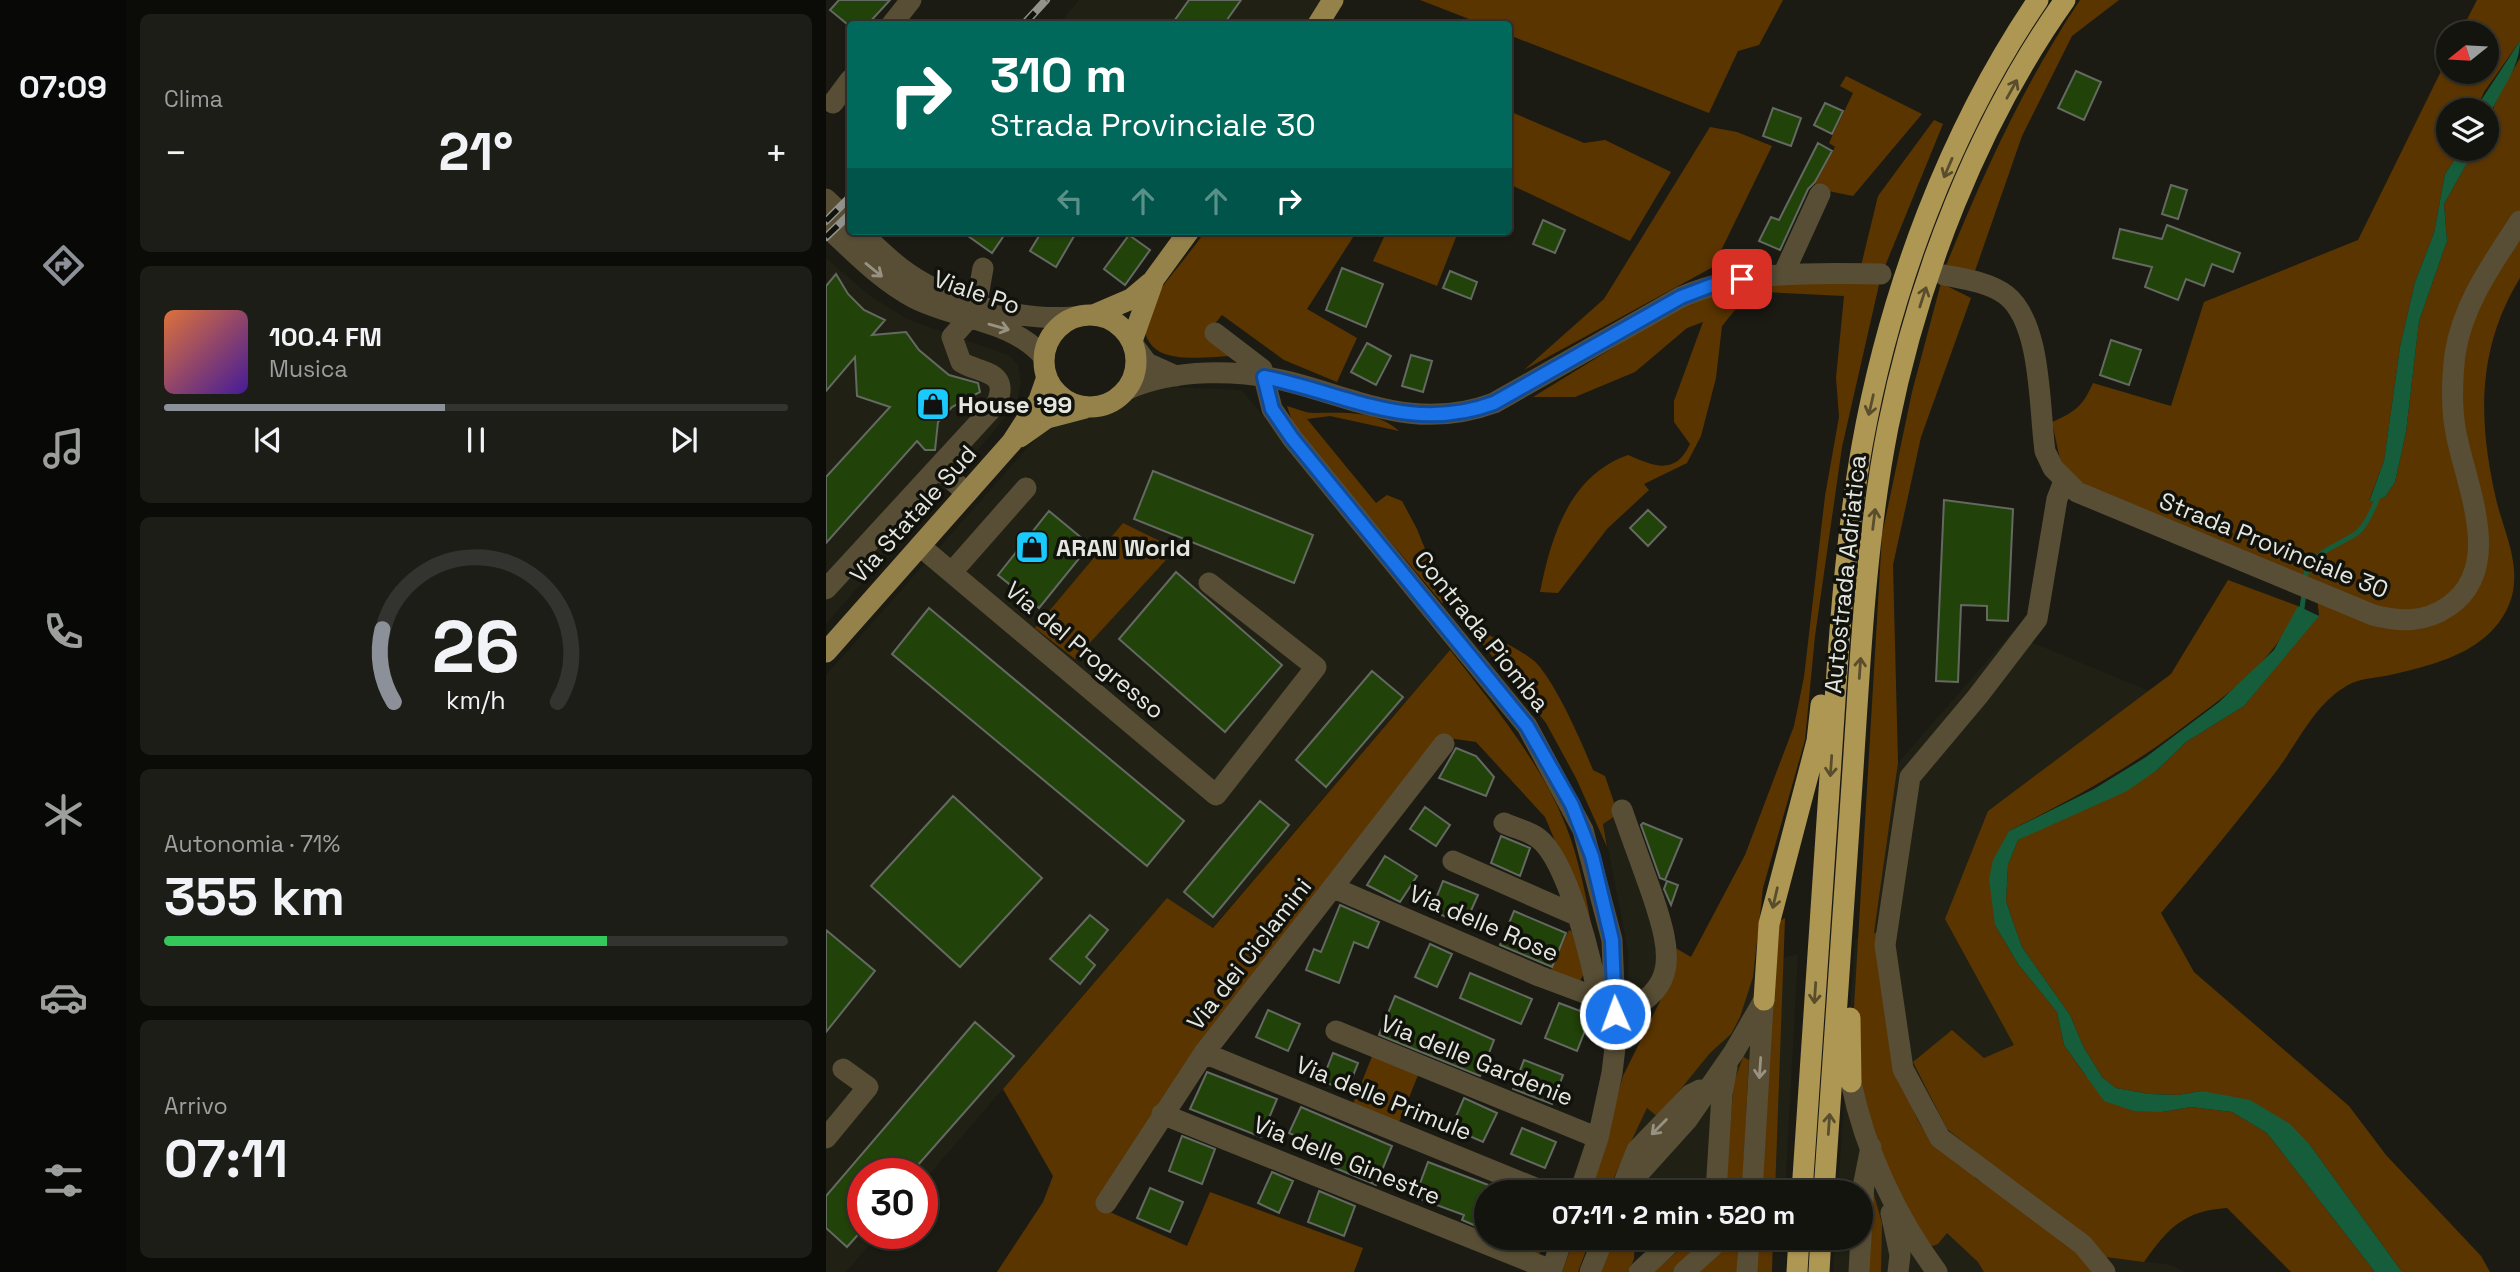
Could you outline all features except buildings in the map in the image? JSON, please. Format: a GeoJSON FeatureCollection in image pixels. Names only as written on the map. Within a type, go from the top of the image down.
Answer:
{"type":"FeatureCollection","features":[{"type":"Feature","properties":{"kind":"highway","name":"Autostrada Adriatica"},"geometry":{"type":"LineString","coordinates":[[1803,1180],[1840,625],[1863,443],[1900,292],[1919,238],[1963,134],[2038,0]]}},
{"type":"Feature","properties":{"kind":"highway","name":"Autostrada Adriatica"},"geometry":{"type":"LineString","coordinates":[[1825,1180],[1870,550],[1885,443],[1898,383],[1940,244],[2012,87],[2065,0]]}},
{"type":"Feature","properties":{"kind":"highway"},"geometry":{"type":"LineString","coordinates":[[1764,1000],[1769,924],[1817,741],[1827,638],[1840,625]]}},
{"type":"Feature","properties":{"kind":"highway"},"geometry":{"type":"LineString","coordinates":[[1848,834],[1859,859],[1848,1040],[1851,1082]]}},
{"type":"Feature","properties":{"kind":"highway"},"geometry":{"type":"LineString","coordinates":[[1797,1272],[1798,1250]]}},
{"type":"Feature","properties":{"kind":"highway"},"geometry":{"type":"LineString","coordinates":[[1819,1272],[1820,1250]]}},
{"type":"Feature","properties":{"kind":"main road"},"geometry":{"type":"LineString","coordinates":[[1320,21],[1333,0]]}},
{"type":"Feature","properties":{"kind":"main road"},"geometry":{"type":"LineString","coordinates":[[1012,442],[1039,400],[1053,333],[1074,317],[1096,314],[1131,299],[1154,279],[1186,235]]}},
{"type":"Feature","properties":{"kind":"main road"},"geometry":{"type":"LineString","coordinates":[[1012,442],[1048,418],[1105,405],[1126,390],[1136,370],[1133,344],[1154,279]]}},
{"type":"Feature","properties":{"kind":"main road"},"geometry":{"type":"LineString","coordinates":[[1096,314],[1118,323],[1133,344]]}},
{"type":"Feature","properties":{"kind":"main road"},"geometry":{"type":"LineString","coordinates":[[1045,367],[1052,387],[1070,402],[1093,407]]}},
{"type":"Feature","properties":{"kind":"main road","name":"Via Statale Sud"},"geometry":{"type":"LineString","coordinates":[[826,652],[1012,442]]}},
{"type":"Feature","properties":{"kind":"street"},"geometry":{"type":"LineString","coordinates":[[894,21],[911,0]]}},
{"type":"Feature","properties":{"kind":"street"},"geometry":{"type":"LineString","coordinates":[[833,103],[847,84]]}},
{"type":"Feature","properties":{"kind":"street"},"geometry":{"type":"LineString","coordinates":[[1783,275],[1821,194]]}},
{"type":"Feature","properties":{"kind":"street"},"geometry":{"type":"LineString","coordinates":[[826,199],[847,219]]}},
{"type":"Feature","properties":{"kind":"street","name":"Strada Provinciale 30"},"geometry":{"type":"LineString","coordinates":[[1944,275],[1980,283],[2005,294],[2018,310],[2031,340],[2045,451],[2064,481],[2077,492],[2351,605],[2395,620],[2418,619],[2450,605],[2474,578],[2479,555],[2479,537],[2455,430],[2453,382],[2456,352],[2473,296],[2520,221]]}},
{"type":"Feature","properties":{"kind":"street","name":"Viale Po"},"geometry":{"type":"LineString","coordinates":[[826,226],[876,272],[911,296],[972,311],[1043,319],[1074,317]]}},
{"type":"Feature","properties":{"kind":"street","name":"Viale Po"},"geometry":{"type":"LineString","coordinates":[[865,235],[918,280],[1022,336],[1045,367]]}},
{"type":"Feature","properties":{"kind":"street"},"geometry":{"type":"LineString","coordinates":[[826,589],[993,411],[1001,394],[997,378],[988,371],[961,362],[953,337],[972,311],[983,268]]}},
{"type":"Feature","properties":{"kind":"street"},"geometry":{"type":"LineString","coordinates":[[1126,390],[1176,376],[1264,377],[1390,412],[1427,415],[1464,412],[1512,393],[1681,297],[1718,283],[1783,275],[1881,274]]}},
{"type":"Feature","properties":{"kind":"street"},"geometry":{"type":"LineString","coordinates":[[1215,333],[1262,369],[1264,377]]}},
{"type":"Feature","properties":{"kind":"street"},"geometry":{"type":"LineString","coordinates":[[1133,344],[1147,363],[1176,376]]}},
{"type":"Feature","properties":{"kind":"street","name":"Contrada Piomba"},"geometry":{"type":"LineString","coordinates":[[1264,377],[1272,409],[1292,438],[1527,726],[1572,805],[1592,856],[1612,940],[1609,1005],[1612,1073],[1598,1138],[1584,1180]]}},
{"type":"Feature","properties":{"kind":"street"},"geometry":{"type":"LineString","coordinates":[[938,468],[967,493]]}},
{"type":"Feature","properties":{"kind":"street"},"geometry":{"type":"LineString","coordinates":[[2064,481],[2057,499],[2037,619],[1978,696],[1910,777],[1885,945],[1903,1069],[1940,1138],[2083,1245],[2105,1272]]}},
{"type":"Feature","properties":{"kind":"street"},"geometry":{"type":"LineString","coordinates":[[952,572],[1026,488]]}},
{"type":"Feature","properties":{"kind":"street","name":"Via del Progresso"},"geometry":{"type":"LineString","coordinates":[[920,545],[1216,795],[1316,667],[1209,583]]}},
{"type":"Feature","properties":{"kind":"street","name":"Via dei Ciclamini"},"geometry":{"type":"LineString","coordinates":[[1106,1203],[1162,1114],[1204,1054],[1444,744]]}},
{"type":"Feature","properties":{"kind":"street"},"geometry":{"type":"LineString","coordinates":[[1504,823],[1539,838],[1553,858],[1578,916],[1594,969],[1609,1005],[1647,999],[1659,987],[1668,962],[1664,931],[1622,810]]}},
{"type":"Feature","properties":{"kind":"street"},"geometry":{"type":"LineString","coordinates":[[1453,861],[1578,916]]}},
{"type":"Feature","properties":{"kind":"street","name":"Via delle Rose"},"geometry":{"type":"LineString","coordinates":[[1334,888],[1609,1005]]}},
{"type":"Feature","properties":{"kind":"street"},"geometry":{"type":"LineString","coordinates":[[1632,1180],[1687,1120],[1764,1000]]}},
{"type":"Feature","properties":{"kind":"street"},"geometry":{"type":"LineString","coordinates":[[1753,1180],[1764,1000]]}},
{"type":"Feature","properties":{"kind":"street","name":"Via delle Gardenie"},"geometry":{"type":"LineString","coordinates":[[1336,1031],[1598,1138]]}},
{"type":"Feature","properties":{"kind":"street","name":"Via delle Primule"},"geometry":{"type":"LineString","coordinates":[[1204,1054],[1515,1180]]}},
{"type":"Feature","properties":{"kind":"street"},"geometry":{"type":"LineString","coordinates":[[1717,1180],[1721,1094],[1729,1058]]}},
{"type":"Feature","properties":{"kind":"street"},"geometry":{"type":"LineString","coordinates":[[826,1138],[868,1087],[843,1069]]}},
{"type":"Feature","properties":{"kind":"street"},"geometry":{"type":"LineString","coordinates":[[1851,1082],[1857,1112],[1884,1181],[1913,1240],[1937,1272]]}},
{"type":"Feature","properties":{"kind":"street","name":"Via delle Ginestre"},"geometry":{"type":"LineString","coordinates":[[1162,1114],[1551,1271]]}},
{"type":"Feature","properties":{"kind":"street"},"geometry":{"type":"LineString","coordinates":[[1859,1272],[1864,1182],[1871,1147]]}},
{"type":"Feature","properties":{"kind":"street"},"geometry":{"type":"LineString","coordinates":[[1884,1181],[1900,1255],[1898,1272]]}},
{"type":"Feature","properties":{"kind":"street"},"geometry":{"type":"LineString","coordinates":[[1551,1271],[1558,1250]]}},
{"type":"Feature","properties":{"kind":"street"},"geometry":{"type":"LineString","coordinates":[[1590,1272],[1599,1250]]}},
{"type":"Feature","properties":{"kind":"street"},"geometry":{"type":"LineString","coordinates":[[1639,1272],[1663,1250]]}},
{"type":"Feature","properties":{"kind":"street"},"geometry":{"type":"LineString","coordinates":[[1684,1272],[1709,1250]]}},
{"type":"Feature","properties":{"kind":"street"},"geometry":{"type":"LineString","coordinates":[[1747,1272],[1748,1250]]}},
{"type":"Feature","properties":{"kind":"shaded area"},"geometry":{"type":"Polygon","coordinates":[[[1079,0],[1323,0],[1311,21],[1062,21],[1079,0]]]}},
{"type":"Feature","properties":{"kind":"shaded area"},"geometry":{"type":"Polygon","coordinates":[[[1420,0],[1783,0],[1759,45],[1738,51],[1709,113],[1512,36],[1512,21],[1474,21],[1420,0]]]}},
{"type":"Feature","properties":{"kind":"shaded area"},"geometry":{"type":"Polygon","coordinates":[[[2080,0],[2119,0],[2072,36],[2022,136],[1975,271],[1945,268],[2006,130],[2041,64],[2080,0]]]}},
{"type":"Feature","properties":{"kind":"shaded area"},"geometry":{"type":"Polygon","coordinates":[[[2477,0],[2520,0],[2520,41],[2499,71],[2499,21],[2466,21],[2477,0]]]}},
{"type":"Feature","properties":{"kind":"shaded area"},"geometry":{"type":"Polygon","coordinates":[[[2520,41],[2516,62],[2498,98],[2483,98],[2492,84],[2499,84],[2499,73],[2520,41]]]}},
{"type":"Feature","properties":{"kind":"shaded area"},"geometry":{"type":"Polygon","coordinates":[[[2520,58],[2520,278],[2495,332],[2488,360],[2484,416],[2486,444],[2497,503],[2513,560],[2512,596],[2493,630],[2463,652],[2427,666],[2358,681],[2336,693],[2316,713],[2275,773],[2161,913],[2194,972],[2349,1106],[2386,1155],[2481,1256],[2490,1272],[2402,1272],[2310,1145],[2202,1091],[2178,1095],[2149,1094],[2116,1088],[2102,1077],[2083,1046],[2070,1015],[2022,947],[2006,901],[2008,865],[2018,840],[2157,770],[2186,742],[2244,706],[2319,615],[2316,588],[2098,497],[2062,469],[2052,422],[2077,407],[2093,383],[2171,406],[2204,302],[2358,240],[2436,81],[2436,84],[2490,84],[2481,98],[2436,98],[2436,161],[2454,161],[2445,174],[2434,233],[2415,282],[2400,347],[2384,461],[2369,501],[2385,497],[2395,482],[2406,432],[2419,321],[2447,241],[2444,204],[2468,161],[2499,161],[2498,98],[2520,58]]]}},
{"type":"Feature","properties":{"kind":"shaded area"},"geometry":{"type":"Polygon","coordinates":[[[1846,76],[1922,114],[1853,196],[1813,188],[1835,147],[1829,143],[1853,93],[1840,86],[1846,76]]]}},
{"type":"Feature","properties":{"kind":"shaded area"},"geometry":{"type":"Polygon","coordinates":[[[1512,112],[1584,143],[1605,140],[1671,172],[1630,241],[1512,185],[1512,112]]]}},
{"type":"Feature","properties":{"kind":"shaded area"},"geometry":{"type":"Polygon","coordinates":[[[1934,120],[1943,124],[1883,271],[1860,270],[1878,196],[1934,120]]]}},
{"type":"Feature","properties":{"kind":"shaded area"},"geometry":{"type":"Polygon","coordinates":[[[1710,127],[1737,132],[1772,146],[1713,267],[1524,370],[1604,299],[1710,127]]]}},
{"type":"Feature","properties":{"kind":"shaded area"},"geometry":{"type":"Polygon","coordinates":[[[2454,161],[2468,161],[2444,204],[2447,241],[2419,321],[2406,432],[2395,482],[2385,497],[2369,502],[2384,461],[2400,347],[2415,282],[2434,233],[2445,174],[2454,161]]]}},
{"type":"Feature","properties":{"kind":"shaded area"},"geometry":{"type":"Polygon","coordinates":[[[1202,235],[1354,235],[1307,309],[1357,338],[1337,382],[1284,360],[1222,315],[1207,333],[1236,356],[1177,357],[1160,352],[1152,345],[1146,336],[1145,315],[1202,235]]]}},
{"type":"Feature","properties":{"kind":"shaded area"},"geometry":{"type":"Polygon","coordinates":[[[1379,235],[1457,235],[1437,286],[1373,261],[1384,237],[1379,235]]]}},
{"type":"Feature","properties":{"kind":"shaded area"},"geometry":{"type":"Polygon","coordinates":[[[826,258],[869,295],[907,319],[1010,356],[1018,365],[1021,382],[1017,402],[995,430],[826,624],[826,258]]]}},
{"type":"Feature","properties":{"kind":"shaded area"},"geometry":{"type":"Polygon","coordinates":[[[1881,276],[1842,447],[1815,636],[1805,740],[1763,888],[1753,977],[1740,1017],[1731,1034],[1710,1053],[1658,1117],[1647,1108],[1613,1180],[1593,1180],[1623,1076],[1668,985],[1672,946],[1691,957],[1745,855],[1794,726],[1804,677],[1825,496],[1839,417],[1836,378],[1844,296],[1764,292],[1744,299],[1722,326],[1716,378],[1701,436],[1687,463],[1644,484],[1649,490],[1607,529],[1558,593],[1540,592],[1557,530],[1577,493],[1608,465],[1628,455],[1663,466],[1678,461],[1690,444],[1674,422],[1674,401],[1703,322],[1687,328],[1635,372],[1575,397],[1533,397],[1684,304],[1721,288],[1881,276]]]}},
{"type":"Feature","properties":{"kind":"shaded area"},"geometry":{"type":"Polygon","coordinates":[[[1941,283],[1971,298],[1921,437],[1893,565],[1898,763],[1874,933],[1880,932],[1894,1033],[1905,1085],[1922,1127],[1938,1147],[1974,1172],[1975,1178],[2012,1201],[2101,1272],[1984,1272],[1978,1262],[1947,1233],[1938,1244],[1927,1248],[1892,1182],[1853,1066],[1853,1025],[1882,535],[1912,392],[1941,283]]]}},
{"type":"Feature","properties":{"kind":"shaded area"},"geometry":{"type":"Polygon","coordinates":[[[1146,386],[1242,390],[1450,650],[1212,928],[1167,898],[938,1164],[938,1158],[847,1158],[847,1249],[866,1249],[846,1272],[826,1272],[826,675],[1038,436],[1080,415],[1107,414],[1146,386]]]}},
{"type":"Feature","properties":{"kind":"shaded area"},"geometry":{"type":"Polygon","coordinates":[[[1287,406],[1311,413],[1370,416],[1399,431],[1330,416],[1307,419],[1376,503],[1387,495],[1402,501],[1417,529],[1446,601],[1442,603],[1294,427],[1287,406]]]}},
{"type":"Feature","properties":{"kind":"shaded area"},"geometry":{"type":"Polygon","coordinates":[[[1123,523],[1176,549],[1075,659],[1035,628],[1123,523]]]}},
{"type":"Feature","properties":{"kind":"shaded area"},"geometry":{"type":"Polygon","coordinates":[[[2228,580],[2298,606],[2277,644],[2231,691],[2137,760],[2009,831],[1995,925],[2018,964],[2057,1012],[2064,1045],[2086,1076],[2162,1112],[2191,1107],[2232,1112],[2267,1133],[2375,1272],[2291,1272],[2227,1208],[2188,1217],[2161,1239],[2144,1262],[2106,1257],[1947,1129],[1913,1062],[1952,1030],[1984,1058],[2014,1045],[1945,919],[1988,811],[2171,674],[2228,580]]]}},
{"type":"Feature","properties":{"kind":"shaded area"},"geometry":{"type":"Polygon","coordinates":[[[2298,606],[2319,616],[2244,706],[2186,742],[2157,770],[2127,791],[2018,840],[2008,865],[2006,901],[2022,947],[2070,1015],[2083,1046],[2102,1077],[2116,1088],[2149,1094],[2178,1095],[2202,1091],[2250,1100],[2290,1124],[2310,1145],[2402,1272],[2375,1272],[2267,1133],[2232,1112],[2191,1107],[2162,1112],[2134,1111],[2104,1101],[2064,1045],[2057,1012],[2018,964],[1995,925],[1989,879],[1993,860],[2009,831],[2094,789],[2146,757],[2218,703],[2274,650],[2298,606]]]}},
{"type":"Feature","properties":{"kind":"shaded area"},"geometry":{"type":"Polygon","coordinates":[[[1466,624],[1526,655],[1541,668],[1549,680],[1567,712],[1593,770],[1605,776],[1618,814],[1603,824],[1607,847],[1576,778],[1546,723],[1466,624]]]}},
{"type":"Feature","properties":{"kind":"shaded area"},"geometry":{"type":"Polygon","coordinates":[[[2013,631],[2031,642],[2149,691],[1988,811],[2015,1046],[1984,1058],[2106,1256],[2171,1265],[2184,1272],[1833,1272],[1834,1250],[1873,1250],[1873,1180],[1839,1180],[1855,939],[1874,933],[1898,763],[2013,631]]]}},
{"type":"Feature","properties":{"kind":"shaded area"},"geometry":{"type":"Polygon","coordinates":[[[1450,650],[1521,744],[1552,795],[1574,849],[1601,974],[1584,910],[1545,817],[1476,742],[1441,737],[1199,1047],[1096,1206],[1187,1246],[1210,1192],[1363,1248],[1354,1272],[997,1272],[1043,1202],[1053,1176],[1003,1089],[1167,898],[1213,928],[1450,650]]]}},
{"type":"Feature","properties":{"kind":"shaded area"},"geometry":{"type":"Polygon","coordinates":[[[1618,814],[1655,923],[1658,973],[1629,1002],[1628,950],[1603,823],[1618,814]]]}},
{"type":"Feature","properties":{"kind":"shaded area"},"geometry":{"type":"Polygon","coordinates":[[[1785,918],[1775,1180],[1759,1180],[1776,923],[1785,918]]]}},
{"type":"Feature","properties":{"kind":"shaded area"},"geometry":{"type":"Polygon","coordinates":[[[1569,930],[1577,934],[1586,970],[1577,986],[1549,974],[1569,930]]]}},
{"type":"Feature","properties":{"kind":"shaded area"},"geometry":{"type":"Polygon","coordinates":[[[1798,954],[1786,1180],[1612,1180],[1631,1138],[1722,974],[1798,954]]]}},
{"type":"Feature","properties":{"kind":"shaded area"},"geometry":{"type":"Polygon","coordinates":[[[1373,1054],[1419,1073],[1397,1127],[1351,1109],[1373,1054]]]}},
{"type":"Feature","properties":{"kind":"shaded area"},"geometry":{"type":"Polygon","coordinates":[[[1743,1057],[1749,1060],[1743,1180],[1725,1180],[1734,1082],[1743,1057]]]}},
{"type":"Feature","properties":{"kind":"shaded area"},"geometry":{"type":"Polygon","coordinates":[[[1873,1192],[1882,1223],[1881,1272],[1864,1272],[1866,1250],[1873,1250],[1873,1192]]]}},
{"type":"Feature","properties":{"kind":"shaded area"},"geometry":{"type":"Polygon","coordinates":[[[1510,1250],[1541,1250],[1537,1261],[1510,1250]]]}},
{"type":"Feature","properties":{"kind":"shaded area"},"geometry":{"type":"Polygon","coordinates":[[[1570,1250],[1586,1250],[1578,1272],[1562,1272],[1570,1250]]]}},
{"type":"Feature","properties":{"kind":"shaded area"},"geometry":{"type":"Polygon","coordinates":[[[1607,1250],[1634,1250],[1634,1259],[1628,1272],[1598,1272],[1607,1250]]]}},
{"type":"Feature","properties":{"kind":"shaded area"},"geometry":{"type":"Polygon","coordinates":[[[1679,1250],[1702,1250],[1678,1272],[1653,1272],[1679,1250]]]}},
{"type":"Feature","properties":{"kind":"shaded area"},"geometry":{"type":"Polygon","coordinates":[[[1721,1250],[1738,1250],[1737,1272],[1699,1272],[1721,1250]]]}},
{"type":"Feature","properties":{"kind":"shaded area"},"geometry":{"type":"Polygon","coordinates":[[[1754,1250],[1773,1250],[1772,1272],[1752,1272],[1754,1250]]]}},
{"type":"Feature","properties":{"kind":"waterway"},"geometry":{"type":"LineString","coordinates":[[2305,580],[2307,571],[2317,557],[2360,530],[2379,494]]}},
{"type":"Feature","properties":{"kind":"waterway"},"geometry":{"type":"LineString","coordinates":[[2301,615],[2304,594]]}},
{"type":"Feature","properties":{"kind":"railway"},"geometry":{"type":"LineString","coordinates":[[1027,21],[1046,0]]}},
{"type":"Feature","properties":{"kind":"railway"},"geometry":{"type":"LineString","coordinates":[[826,221],[847,200]]}},
{"type":"Feature","properties":{"kind":"railway"},"geometry":{"type":"LineString","coordinates":[[826,237],[847,217]]}},
{"type":"Feature","properties":{"kind":"place","name":"House '99"},"geometry":{"type":"Point","coordinates":[933,404]}},
{"type":"Feature","properties":{"kind":"place","name":"ARAN World"},"geometry":{"type":"Point","coordinates":[1032,547]}},
{"type":"Feature","properties":{"kind":"route"},"geometry":{"type":"LineString","coordinates":[[1615,1014],[1612,940],[1592,856],[1572,805],[1527,726],[1292,438],[1272,409],[1264,377],[1400,414],[1464,412],[1494,403],[1681,297],[1718,283],[1742,279]]}}]}
